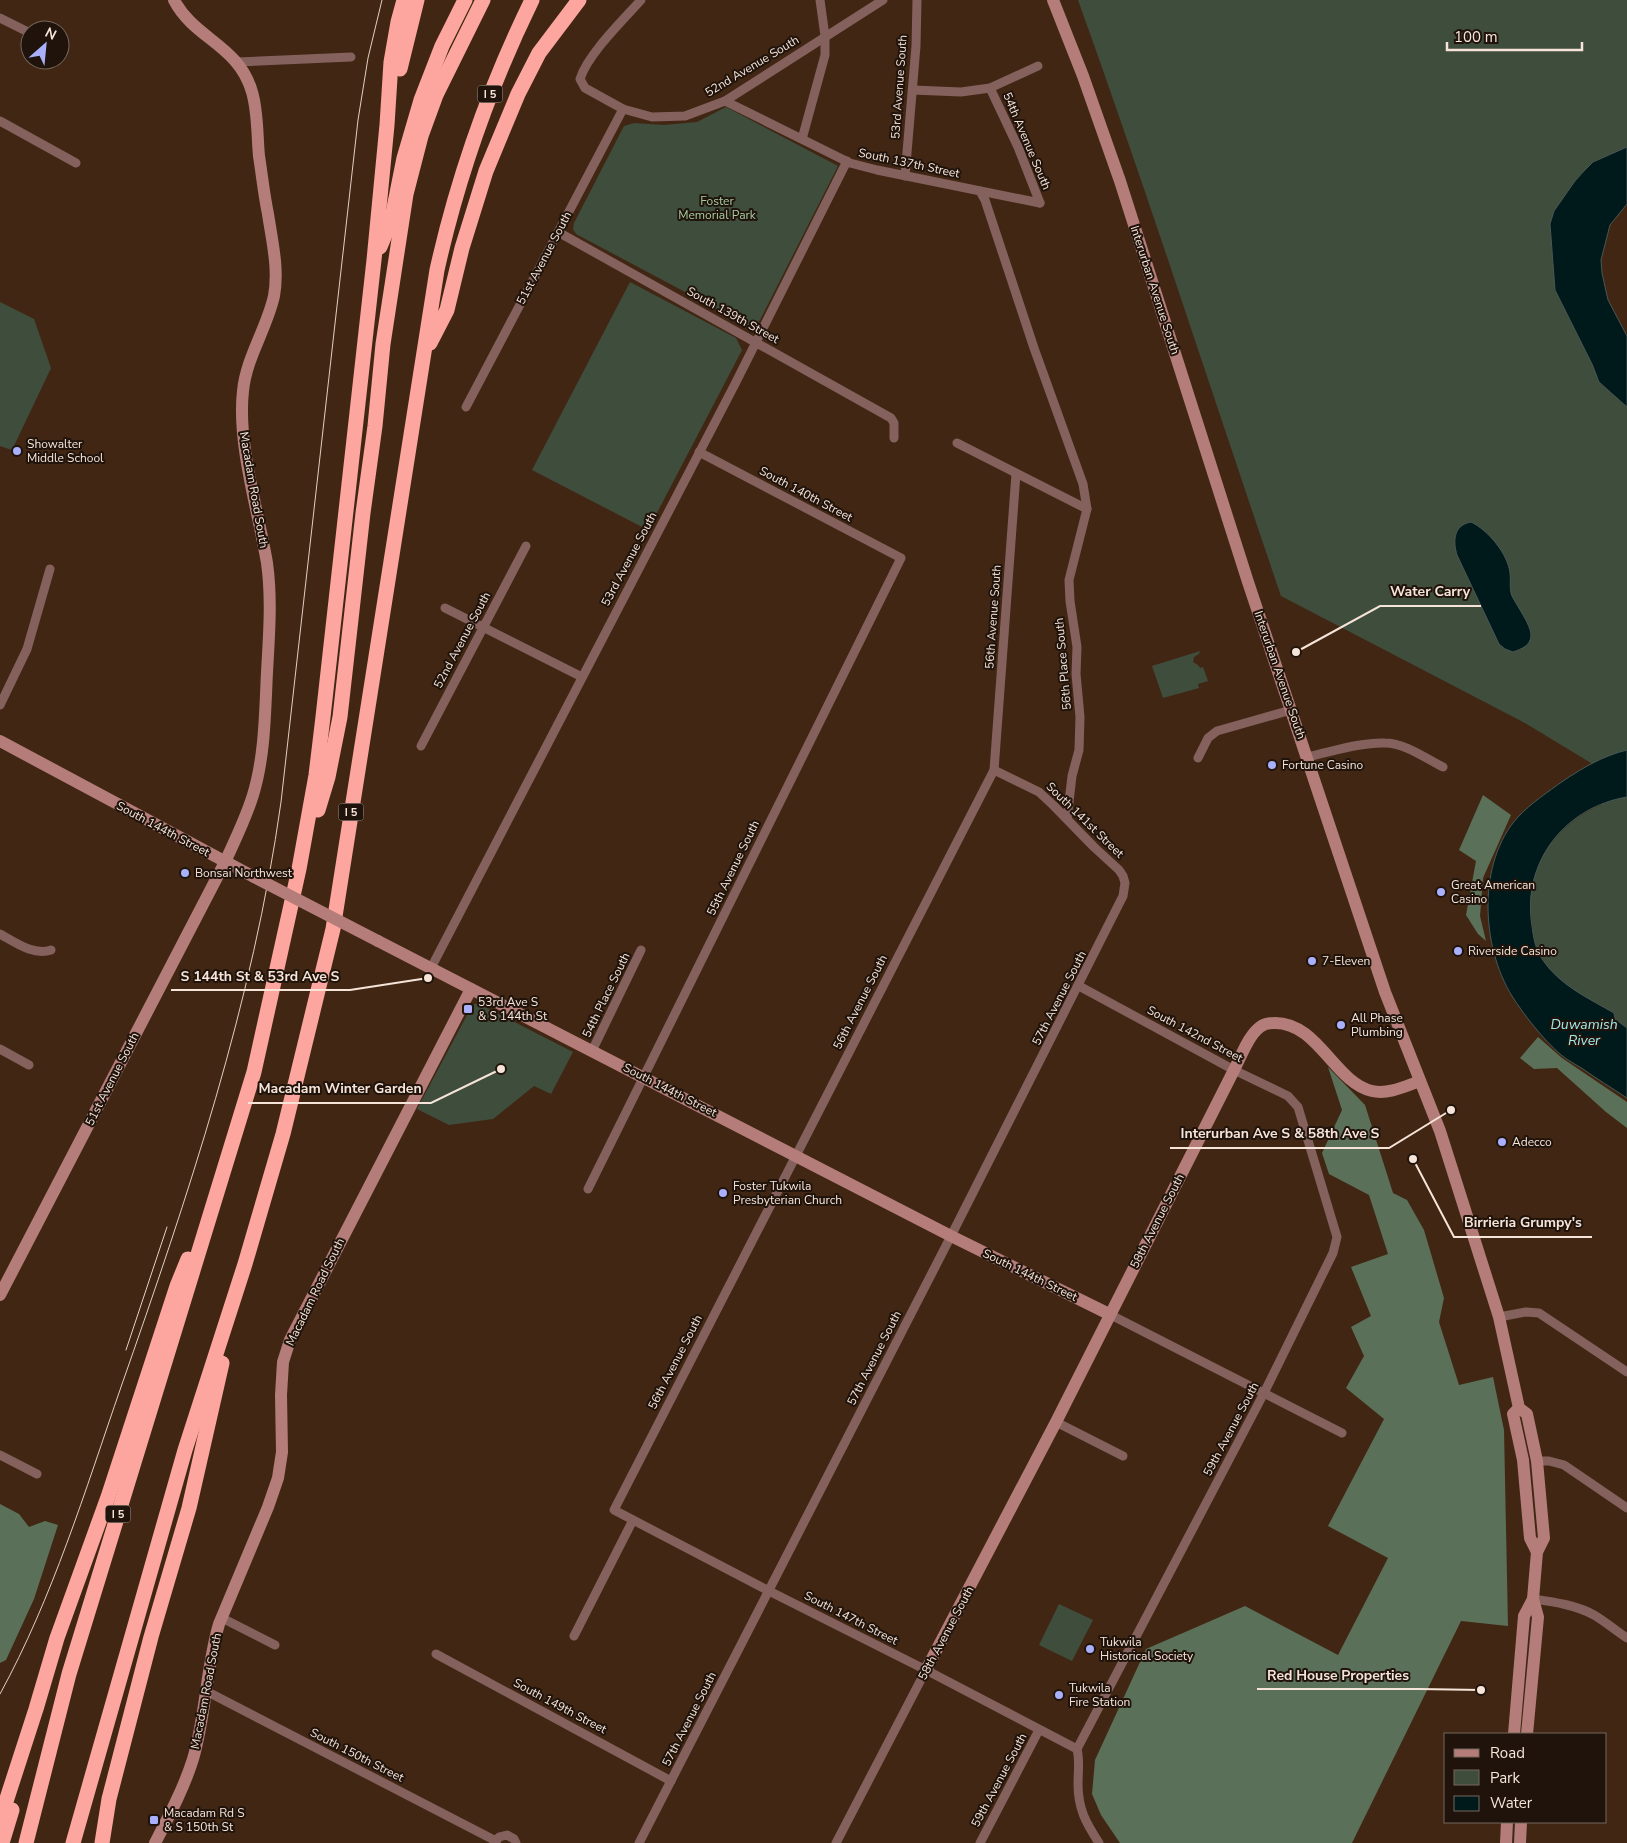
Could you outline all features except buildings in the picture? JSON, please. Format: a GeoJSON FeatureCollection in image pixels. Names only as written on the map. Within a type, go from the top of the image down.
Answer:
{"type":"FeatureCollection","features":[{"type":"Feature","properties":{"kind":"highway"},"geometry":{"type":"LineString","coordinates":[[388,125],[391,62],[404,0]]}},
{"type":"Feature","properties":{"kind":"highway","name":"I 5"},"geometry":{"type":"LineString","coordinates":[[26,1843],[69,1674],[254,1072],[299,869],[324,718],[388,125],[403,52],[417,0]]}},
{"type":"Feature","properties":{"kind":"highway"},"geometry":{"type":"LineString","coordinates":[[374,260],[392,218],[404,158],[421,100],[442,46],[465,0]]}},
{"type":"Feature","properties":{"kind":"highway","name":"I 5"},"geometry":{"type":"LineString","coordinates":[[299,869],[328,777],[340,717],[383,344],[406,194],[421,136],[436,95],[483,0]]}},
{"type":"Feature","properties":{"kind":"highway","name":"I 5"},"geometry":{"type":"LineString","coordinates":[[73,1843],[185,1450],[245,1264],[300,1068],[333,930],[437,270],[457,192],[492,88],[532,0]]}},
{"type":"Feature","properties":{"kind":"highway"},"geometry":{"type":"LineString","coordinates":[[425,353],[447,310],[462,248],[486,171],[518,94],[539,53],[579,0]]}},
{"type":"Feature","properties":{"kind":"highway"},"geometry":{"type":"LineString","coordinates":[[0,1820],[57,1638],[108,1497],[176,1286],[219,1189]]}},
{"type":"Feature","properties":{"kind":"highway"},"geometry":{"type":"LineString","coordinates":[[102,1843],[108,1799],[151,1637],[189,1508],[245,1264]]}},
{"type":"Feature","properties":{"kind":"highway"},"geometry":{"type":"LineString","coordinates":[[2,1843],[29,1748],[36,1709]]}},
{"type":"Feature","properties":{"kind":"highway","name":"I 5"},"geometry":{"type":"LineString","coordinates":[[78,1843],[89,1784]]}},
{"type":"Feature","properties":{"kind":"street","name":"Macadam Road South"},"geometry":{"type":"LineString","coordinates":[[174,0],[179,10],[192,23],[238,62],[253,94],[276,275],[270,309],[251,361],[243,390],[244,443],[267,565],[270,608],[264,721],[254,794],[225,862]]}},
{"type":"Feature","properties":{"kind":"street","name":"52nd Avenue South"},"geometry":{"type":"LineString","coordinates":[[640,0],[602,45],[580,79],[585,88],[624,109],[652,116],[684,116],[725,100],[883,0]]}},
{"type":"Feature","properties":{"kind":"street"},"geometry":{"type":"LineString","coordinates":[[802,139],[825,55],[825,36],[820,0]]}},
{"type":"Feature","properties":{"kind":"street","name":"53rd Avenue South"},"geometry":{"type":"LineString","coordinates":[[905,176],[913,90],[917,0]]}},
{"type":"Feature","properties":{"kind":"street","name":"Interurban Avenue South"},"geometry":{"type":"LineString","coordinates":[[1053,0],[1084,76],[1120,181],[1248,582],[1385,992],[1440,1131],[1499,1317],[1519,1408],[1527,1414],[1537,1461],[1544,1538],[1537,1552],[1533,1599],[1538,1617],[1527,1733]]}},
{"type":"Feature","properties":{"kind":"street"},"geometry":{"type":"LineString","coordinates":[[0,18],[20,27]]}},
{"type":"Feature","properties":{"kind":"street"},"geometry":{"type":"LineString","coordinates":[[238,62],[352,57]]}},
{"type":"Feature","properties":{"kind":"street"},"geometry":{"type":"LineString","coordinates":[[913,90],[961,92],[990,88],[1038,66]]}},
{"type":"Feature","properties":{"kind":"street","name":"54th Avenue South"},"geometry":{"type":"LineString","coordinates":[[990,88],[1018,147],[1040,203]]}},
{"type":"Feature","properties":{"kind":"street","name":"South 137th Street"},"geometry":{"type":"LineString","coordinates":[[725,100],[847,161],[905,176],[1040,203]]}},
{"type":"Feature","properties":{"kind":"street","name":"51st Avenue South"},"geometry":{"type":"LineString","coordinates":[[466,407],[624,109]]}},
{"type":"Feature","properties":{"kind":"street"},"geometry":{"type":"LineString","coordinates":[[0,121],[76,163]]}},
{"type":"Feature","properties":{"kind":"street","name":"53rd Avenue South"},"geometry":{"type":"LineString","coordinates":[[431,968],[757,342],[847,161]]}},
{"type":"Feature","properties":{"kind":"street"},"geometry":{"type":"LineString","coordinates":[[980,191],[985,200],[1034,348],[1083,484],[1087,508]]}},
{"type":"Feature","properties":{"kind":"street","name":"South 139th Street"},"geometry":{"type":"LineString","coordinates":[[558,232],[891,418],[894,423],[894,438]]}},
{"type":"Feature","properties":{"kind":"street"},"geometry":{"type":"LineString","coordinates":[[957,443],[1087,508]]}},
{"type":"Feature","properties":{"kind":"street","name":"South 140th Street"},"geometry":{"type":"LineString","coordinates":[[699,452],[901,558]]}},
{"type":"Feature","properties":{"kind":"street","name":"56th Avenue South"},"geometry":{"type":"LineString","coordinates":[[614,1510],[795,1154],[994,770],[1016,474]]}},
{"type":"Feature","properties":{"kind":"street","name":"56th Place South"},"geometry":{"type":"LineString","coordinates":[[1067,819],[1072,776],[1079,750],[1080,717],[1076,674],[1077,647],[1070,602],[1069,580],[1087,508]]}},
{"type":"Feature","properties":{"kind":"street","name":"52nd Avenue South"},"geometry":{"type":"LineString","coordinates":[[420,746],[526,546]]}},
{"type":"Feature","properties":{"kind":"street","name":"55th Avenue South"},"geometry":{"type":"LineString","coordinates":[[588,1190],[901,558]]}},
{"type":"Feature","properties":{"kind":"street"},"geometry":{"type":"LineString","coordinates":[[0,706],[27,649],[50,569]]}},
{"type":"Feature","properties":{"kind":"street"},"geometry":{"type":"LineString","coordinates":[[445,608],[582,677]]}},
{"type":"Feature","properties":{"kind":"street"},"geometry":{"type":"LineString","coordinates":[[1198,758],[1206,742],[1216,732],[1291,710]]}},
{"type":"Feature","properties":{"kind":"street","name":"South 144th Street"},"geometry":{"type":"LineString","coordinates":[[0,742],[254,878],[952,1236],[1342,1433]]}},
{"type":"Feature","properties":{"kind":"street"},"geometry":{"type":"LineString","coordinates":[[1308,758],[1386,742],[1403,747],[1442,767]]}},
{"type":"Feature","properties":{"kind":"street","name":"South 141st Street"},"geometry":{"type":"LineString","coordinates":[[994,770],[1039,792],[1119,870],[1125,883]]}},
{"type":"Feature","properties":{"kind":"street","name":"51st Avenue South"},"geometry":{"type":"LineString","coordinates":[[0,1295],[225,862]]}},
{"type":"Feature","properties":{"kind":"street","name":"57th Avenue South"},"geometry":{"type":"LineString","coordinates":[[639,1843],[1079,986],[1120,904],[1125,883]]}},
{"type":"Feature","properties":{"kind":"street"},"geometry":{"type":"LineString","coordinates":[[0,934],[36,952],[44,953],[51,950]]}},
{"type":"Feature","properties":{"kind":"street","name":"54th Place South"},"geometry":{"type":"LineString","coordinates":[[592,1051],[641,950]]}},
{"type":"Feature","properties":{"kind":"street","name":"South 142nd Street"},"geometry":{"type":"LineString","coordinates":[[1079,986],[1234,1070],[1288,1096],[1298,1107]]}},
{"type":"Feature","properties":{"kind":"street","name":"Macadam Road South"},"geometry":{"type":"LineString","coordinates":[[156,1843],[193,1758],[213,1644],[278,1478],[282,1452],[281,1395],[283,1362],[290,1340],[471,989]]}},
{"type":"Feature","properties":{"kind":"street","name":"58th Avenue South"},"geometry":{"type":"LineString","coordinates":[[836,1843],[1056,1422],[1109,1314],[1252,1035],[1258,1028],[1264,1025],[1282,1023],[1301,1031],[1355,1084],[1373,1092],[1390,1091],[1420,1081]]}},
{"type":"Feature","properties":{"kind":"street"},"geometry":{"type":"LineString","coordinates":[[0,1049],[29,1065]]}},
{"type":"Feature","properties":{"kind":"street","name":"59th Avenue South"},"geometry":{"type":"LineString","coordinates":[[1077,1749],[1264,1393],[1333,1253],[1336,1244],[1335,1228],[1298,1107]]}},
{"type":"Feature","properties":{"kind":"street"},"geometry":{"type":"LineString","coordinates":[[1499,1317],[1526,1312],[1539,1313],[1627,1372]]}},
{"type":"Feature","properties":{"kind":"street","name":"Interurban Avenue South"},"geometry":{"type":"LineString","coordinates":[[1519,1408],[1513,1414],[1523,1460],[1530,1538],[1537,1552]]}},
{"type":"Feature","properties":{"kind":"street"},"geometry":{"type":"LineString","coordinates":[[1056,1422],[1123,1456]]}},
{"type":"Feature","properties":{"kind":"street"},"geometry":{"type":"LineString","coordinates":[[0,1455],[37,1474]]}},
{"type":"Feature","properties":{"kind":"street"},"geometry":{"type":"LineString","coordinates":[[1537,1461],[1549,1460],[1564,1465],[1627,1508]]}},
{"type":"Feature","properties":{"kind":"street","name":"South 147th Street"},"geometry":{"type":"LineString","coordinates":[[614,1510],[1077,1749]]}},
{"type":"Feature","properties":{"kind":"street"},"geometry":{"type":"LineString","coordinates":[[574,1636],[633,1520]]}},
{"type":"Feature","properties":{"kind":"street"},"geometry":{"type":"LineString","coordinates":[[1533,1599],[1563,1604],[1582,1610],[1594,1615],[1627,1638]]}},
{"type":"Feature","properties":{"kind":"street","name":"Interurban Avenue South"},"geometry":{"type":"LineString","coordinates":[[1514,1733],[1524,1616],[1533,1599]]}},
{"type":"Feature","properties":{"kind":"street"},"geometry":{"type":"LineString","coordinates":[[222,1618],[275,1645]]}},
{"type":"Feature","properties":{"kind":"street","name":"South 149th Street"},"geometry":{"type":"LineString","coordinates":[[436,1654],[671,1781]]}},
{"type":"Feature","properties":{"kind":"street","name":"South 150th Street"},"geometry":{"type":"LineString","coordinates":[[206,1691],[496,1842],[499,1837],[507,1835],[514,1839],[516,1843]]}},
{"type":"Feature","properties":{"kind":"street","name":"59th Avenue South"},"geometry":{"type":"LineString","coordinates":[[980,1843],[1039,1730]]}},
{"type":"Feature","properties":{"kind":"street"},"geometry":{"type":"LineString","coordinates":[[1077,1749],[1079,1758],[1079,1802],[1082,1815],[1099,1843]]}},
{"type":"Feature","properties":{"kind":"street"},"geometry":{"type":"LineString","coordinates":[[1506,1843],[1507,1823]]}},
{"type":"Feature","properties":{"kind":"street"},"geometry":{"type":"LineString","coordinates":[[1520,1843],[1521,1823]]}},
{"type":"Feature","properties":{"kind":"green space"},"geometry":{"type":"Polygon","coordinates":[[[1078,0],[1627,0],[1627,147],[1593,162],[1584,171],[1554,211],[1550,224],[1555,290],[1599,382],[1627,407],[1627,1028],[1615,1019],[1614,1013],[1565,984],[1549,968],[1540,955],[1533,933],[1530,893],[1538,864],[1545,851],[1564,828],[1588,811],[1601,805],[1591,763],[1525,723],[1281,596],[1156,223],[1078,0]]]}},
{"type":"Feature","properties":{"kind":"green space","name":"Foster Memorial Park"},"geometry":{"type":"Polygon","coordinates":[[[726,107],[838,166],[760,320],[751,327],[576,234],[573,229],[574,223],[624,126],[634,123],[664,125],[697,122],[726,107]]]}},
{"type":"Feature","properties":{"kind":"green space"},"geometry":{"type":"Polygon","coordinates":[[[630,282],[736,338],[742,350],[648,530],[532,470],[630,282]]]}},
{"type":"Feature","properties":{"kind":"green space"},"geometry":{"type":"Polygon","coordinates":[[[0,302],[34,319],[51,368],[12,450],[0,446],[0,302]]]}},
{"type":"Feature","properties":{"kind":"green space"},"geometry":{"type":"Polygon","coordinates":[[[1200,651],[1194,657],[1193,662],[1200,668],[1203,667],[1208,681],[1198,684],[1199,688],[1163,698],[1152,666],[1200,651]]]}},
{"type":"Feature","properties":{"kind":"green space"},"geometry":{"type":"Polygon","coordinates":[[[1483,795],[1511,815],[1483,878],[1480,916],[1486,941],[1478,934],[1466,915],[1476,861],[1459,850],[1483,795]]]}},
{"type":"Feature","properties":{"kind":"green space"},"geometry":{"type":"Polygon","coordinates":[[[473,1004],[479,1004],[573,1052],[551,1094],[534,1086],[493,1119],[449,1125],[417,1109],[473,1004]]]}},
{"type":"Feature","properties":{"kind":"green space"},"geometry":{"type":"Polygon","coordinates":[[[1538,1037],[1562,1058],[1627,1102],[1627,1128],[1606,1112],[1557,1068],[1534,1069],[1520,1058],[1538,1037]]]}},
{"type":"Feature","properties":{"kind":"green space"},"geometry":{"type":"Polygon","coordinates":[[[1328,1067],[1365,1105],[1393,1193],[1407,1200],[1424,1230],[1444,1298],[1439,1322],[1459,1385],[1493,1377],[1504,1430],[1508,1626],[1461,1621],[1352,1843],[1120,1843],[1101,1815],[1092,1794],[1095,1760],[1146,1649],[1245,1606],[1338,1655],[1388,1558],[1328,1526],[1384,1419],[1346,1388],[1364,1356],[1351,1327],[1371,1316],[1351,1267],[1388,1254],[1369,1195],[1329,1174],[1322,1153],[1342,1110],[1328,1067]]]}},
{"type":"Feature","properties":{"kind":"green space"},"geometry":{"type":"Polygon","coordinates":[[[0,1504],[19,1514],[29,1527],[45,1521],[58,1525],[34,1599],[6,1660],[0,1663],[0,1504]]]}},
{"type":"Feature","properties":{"kind":"green space"},"geometry":{"type":"Polygon","coordinates":[[[1059,1604],[1093,1620],[1072,1661],[1039,1645],[1059,1604]]]}},
{"type":"Feature","properties":{"kind":"water"},"geometry":{"type":"Polygon","coordinates":[[[1627,147],[1627,204],[1610,225],[1601,260],[1608,300],[1627,336],[1627,407],[1599,382],[1555,290],[1550,224],[1554,211],[1575,181],[1593,162],[1627,147]]]}},
{"type":"Feature","properties":{"kind":"water"},"geometry":{"type":"Polygon","coordinates":[[[1471,522],[1496,543],[1505,558],[1510,573],[1512,596],[1530,631],[1531,639],[1529,642],[1513,652],[1499,644],[1457,555],[1455,540],[1458,530],[1471,522]]]}},
{"type":"Feature","properties":{"kind":"water","name":"Duwamish River"},"geometry":{"type":"Polygon","coordinates":[[[1627,750],[1627,797],[1605,803],[1586,812],[1569,824],[1554,839],[1543,856],[1535,876],[1531,897],[1531,919],[1537,950],[1549,968],[1565,984],[1614,1013],[1615,1019],[1627,1028],[1627,1098],[1560,1054],[1522,1011],[1502,976],[1494,953],[1489,929],[1488,905],[1490,880],[1495,857],[1505,836],[1518,817],[1528,807],[1578,771],[1594,762],[1627,750]]]}},
{"type":"Feature","properties":{"kind":"tram line"},"geometry":{"type":"LineString","coordinates":[[0,1694],[19,1657],[52,1582],[146,1315],[216,1098],[254,951],[269,877],[281,802],[358,120],[368,58],[382,0]]}},
{"type":"Feature","properties":{"kind":"tram line"},"geometry":{"type":"LineString","coordinates":[[126,1350],[167,1227]]}},
{"type":"Feature","properties":{"kind":"place","name":"Showalter Middle School"},"geometry":{"type":"Point","coordinates":[17,451]}},
{"type":"Feature","properties":{"kind":"place","name":"Water Carry"},"geometry":{"type":"Point","coordinates":[1296,652]}},
{"type":"Feature","properties":{"kind":"place","name":"Fortune Casino"},"geometry":{"type":"Point","coordinates":[1272,765]}},
{"type":"Feature","properties":{"kind":"place","name":"Bonsai Northwest"},"geometry":{"type":"Point","coordinates":[185,873]}},
{"type":"Feature","properties":{"kind":"place","name":"Great American Casino"},"geometry":{"type":"Point","coordinates":[1441,892]}},
{"type":"Feature","properties":{"kind":"place","name":"Riverside Casino"},"geometry":{"type":"Point","coordinates":[1458,951]}},
{"type":"Feature","properties":{"kind":"place","name":"7-Eleven"},"geometry":{"type":"Point","coordinates":[1312,961]}},
{"type":"Feature","properties":{"kind":"place","name":"S 144th St & 53rd Ave S"},"geometry":{"type":"Point","coordinates":[428,978]}},
{"type":"Feature","properties":{"kind":"place","name":"53rd Ave S & S 144th St"},"geometry":{"type":"Point","coordinates":[468,1009]}},
{"type":"Feature","properties":{"kind":"place","name":"All Phase Plumbing"},"geometry":{"type":"Point","coordinates":[1341,1025]}},
{"type":"Feature","properties":{"kind":"place","name":"Macadam Winter Garden"},"geometry":{"type":"Point","coordinates":[501,1069]}},
{"type":"Feature","properties":{"kind":"place","name":"Interurban Ave S & 58th Ave S"},"geometry":{"type":"Point","coordinates":[1451,1110]}},
{"type":"Feature","properties":{"kind":"place","name":"Adecco"},"geometry":{"type":"Point","coordinates":[1502,1142]}},
{"type":"Feature","properties":{"kind":"place","name":"Birrieria Grumpy's"},"geometry":{"type":"Point","coordinates":[1413,1159]}},
{"type":"Feature","properties":{"kind":"place","name":"Foster Tukwila Presbyterian Church"},"geometry":{"type":"Point","coordinates":[723,1193]}},
{"type":"Feature","properties":{"kind":"place","name":"Tukwila Historical Society"},"geometry":{"type":"Point","coordinates":[1090,1649]}},
{"type":"Feature","properties":{"kind":"place","name":"Red House Properties"},"geometry":{"type":"Point","coordinates":[1481,1690]}},
{"type":"Feature","properties":{"kind":"place","name":"Tukwila Fire Station"},"geometry":{"type":"Point","coordinates":[1059,1695]}},
{"type":"Feature","properties":{"kind":"place","name":"Macadam Rd S & S 150th St"},"geometry":{"type":"Point","coordinates":[154,1820]}}]}
